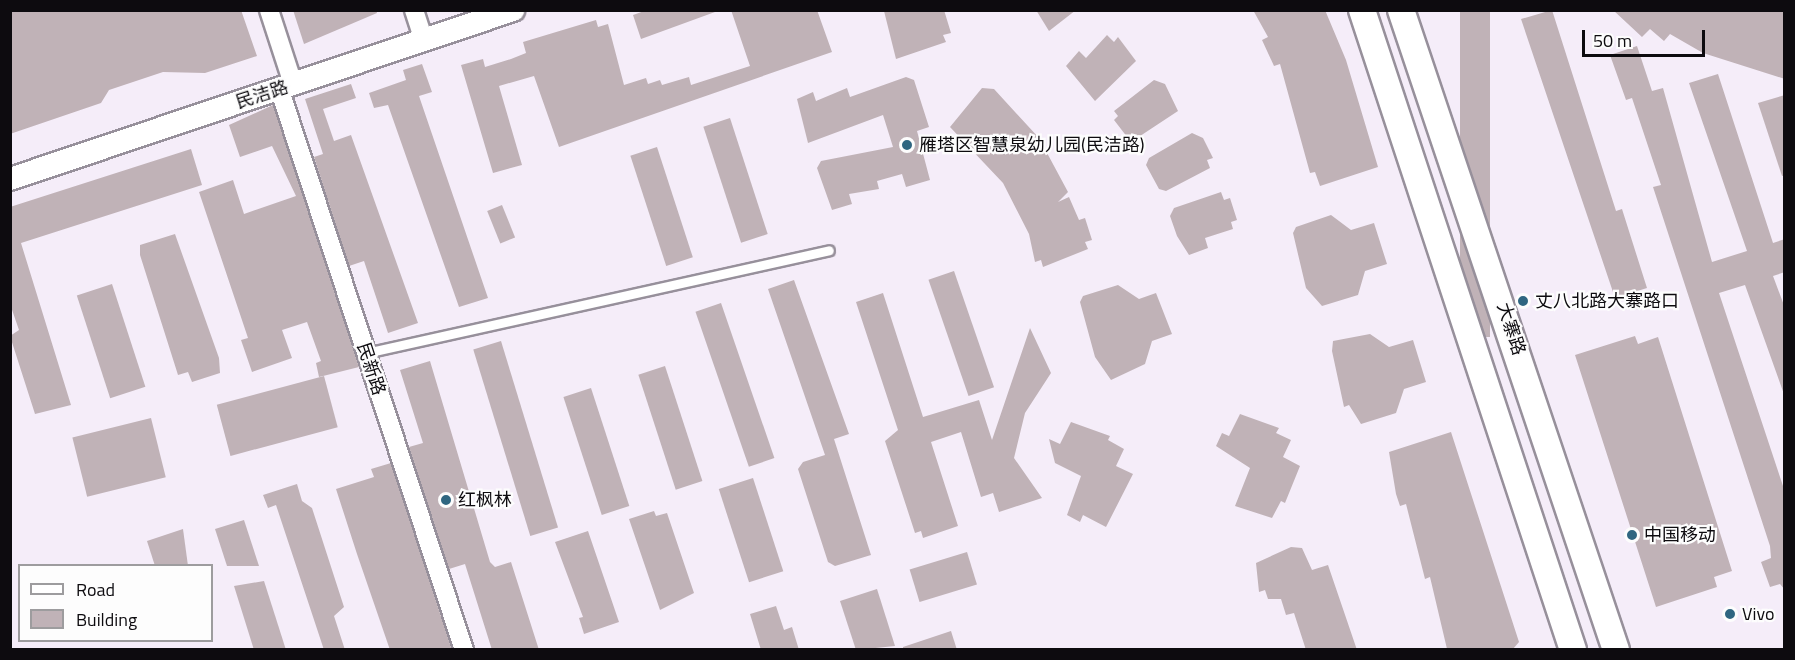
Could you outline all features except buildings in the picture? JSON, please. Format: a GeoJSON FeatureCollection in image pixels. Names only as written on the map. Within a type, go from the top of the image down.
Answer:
{"type":"FeatureCollection","features":[{"type":"Feature","properties":{"kind":"main road"},"geometry":{"type":"LineString","coordinates":[[1362,10],[1573,650]]}},
{"type":"Feature","properties":{"kind":"main road","name":"大寨路"},"geometry":{"type":"LineString","coordinates":[[1401,10],[1617,650]]}},
{"type":"Feature","properties":{"kind":"street","name":"民新路"},"geometry":{"type":"LineString","coordinates":[[269,10],[286,86],[366,353],[464,650]]}},
{"type":"Feature","properties":{"kind":"street"},"geometry":{"type":"LineString","coordinates":[[414,10],[424,41]]}},
{"type":"Feature","properties":{"kind":"street","name":"民洁路"},"geometry":{"type":"LineString","coordinates":[[10,179],[513,10]]}},
{"type":"Feature","properties":{"kind":"lane"},"geometry":{"type":"LineString","coordinates":[[366,353],[829,250]]}},
{"type":"Feature","properties":{"kind":"place","name":"雁塔区智慧泉幼儿园(民洁路)"},"geometry":{"type":"Point","coordinates":[907,145]}},
{"type":"Feature","properties":{"kind":"place","name":"丈八北路大寨路口"},"geometry":{"type":"Point","coordinates":[1523,301]}},
{"type":"Feature","properties":{"kind":"place","name":"红枫林"},"geometry":{"type":"Point","coordinates":[446,500]}},
{"type":"Feature","properties":{"kind":"place","name":"中国移动"},"geometry":{"type":"Point","coordinates":[1632,535]}},
{"type":"Feature","properties":{"kind":"place","name":"Vivo"},"geometry":{"type":"Point","coordinates":[1730,614]}}]}
